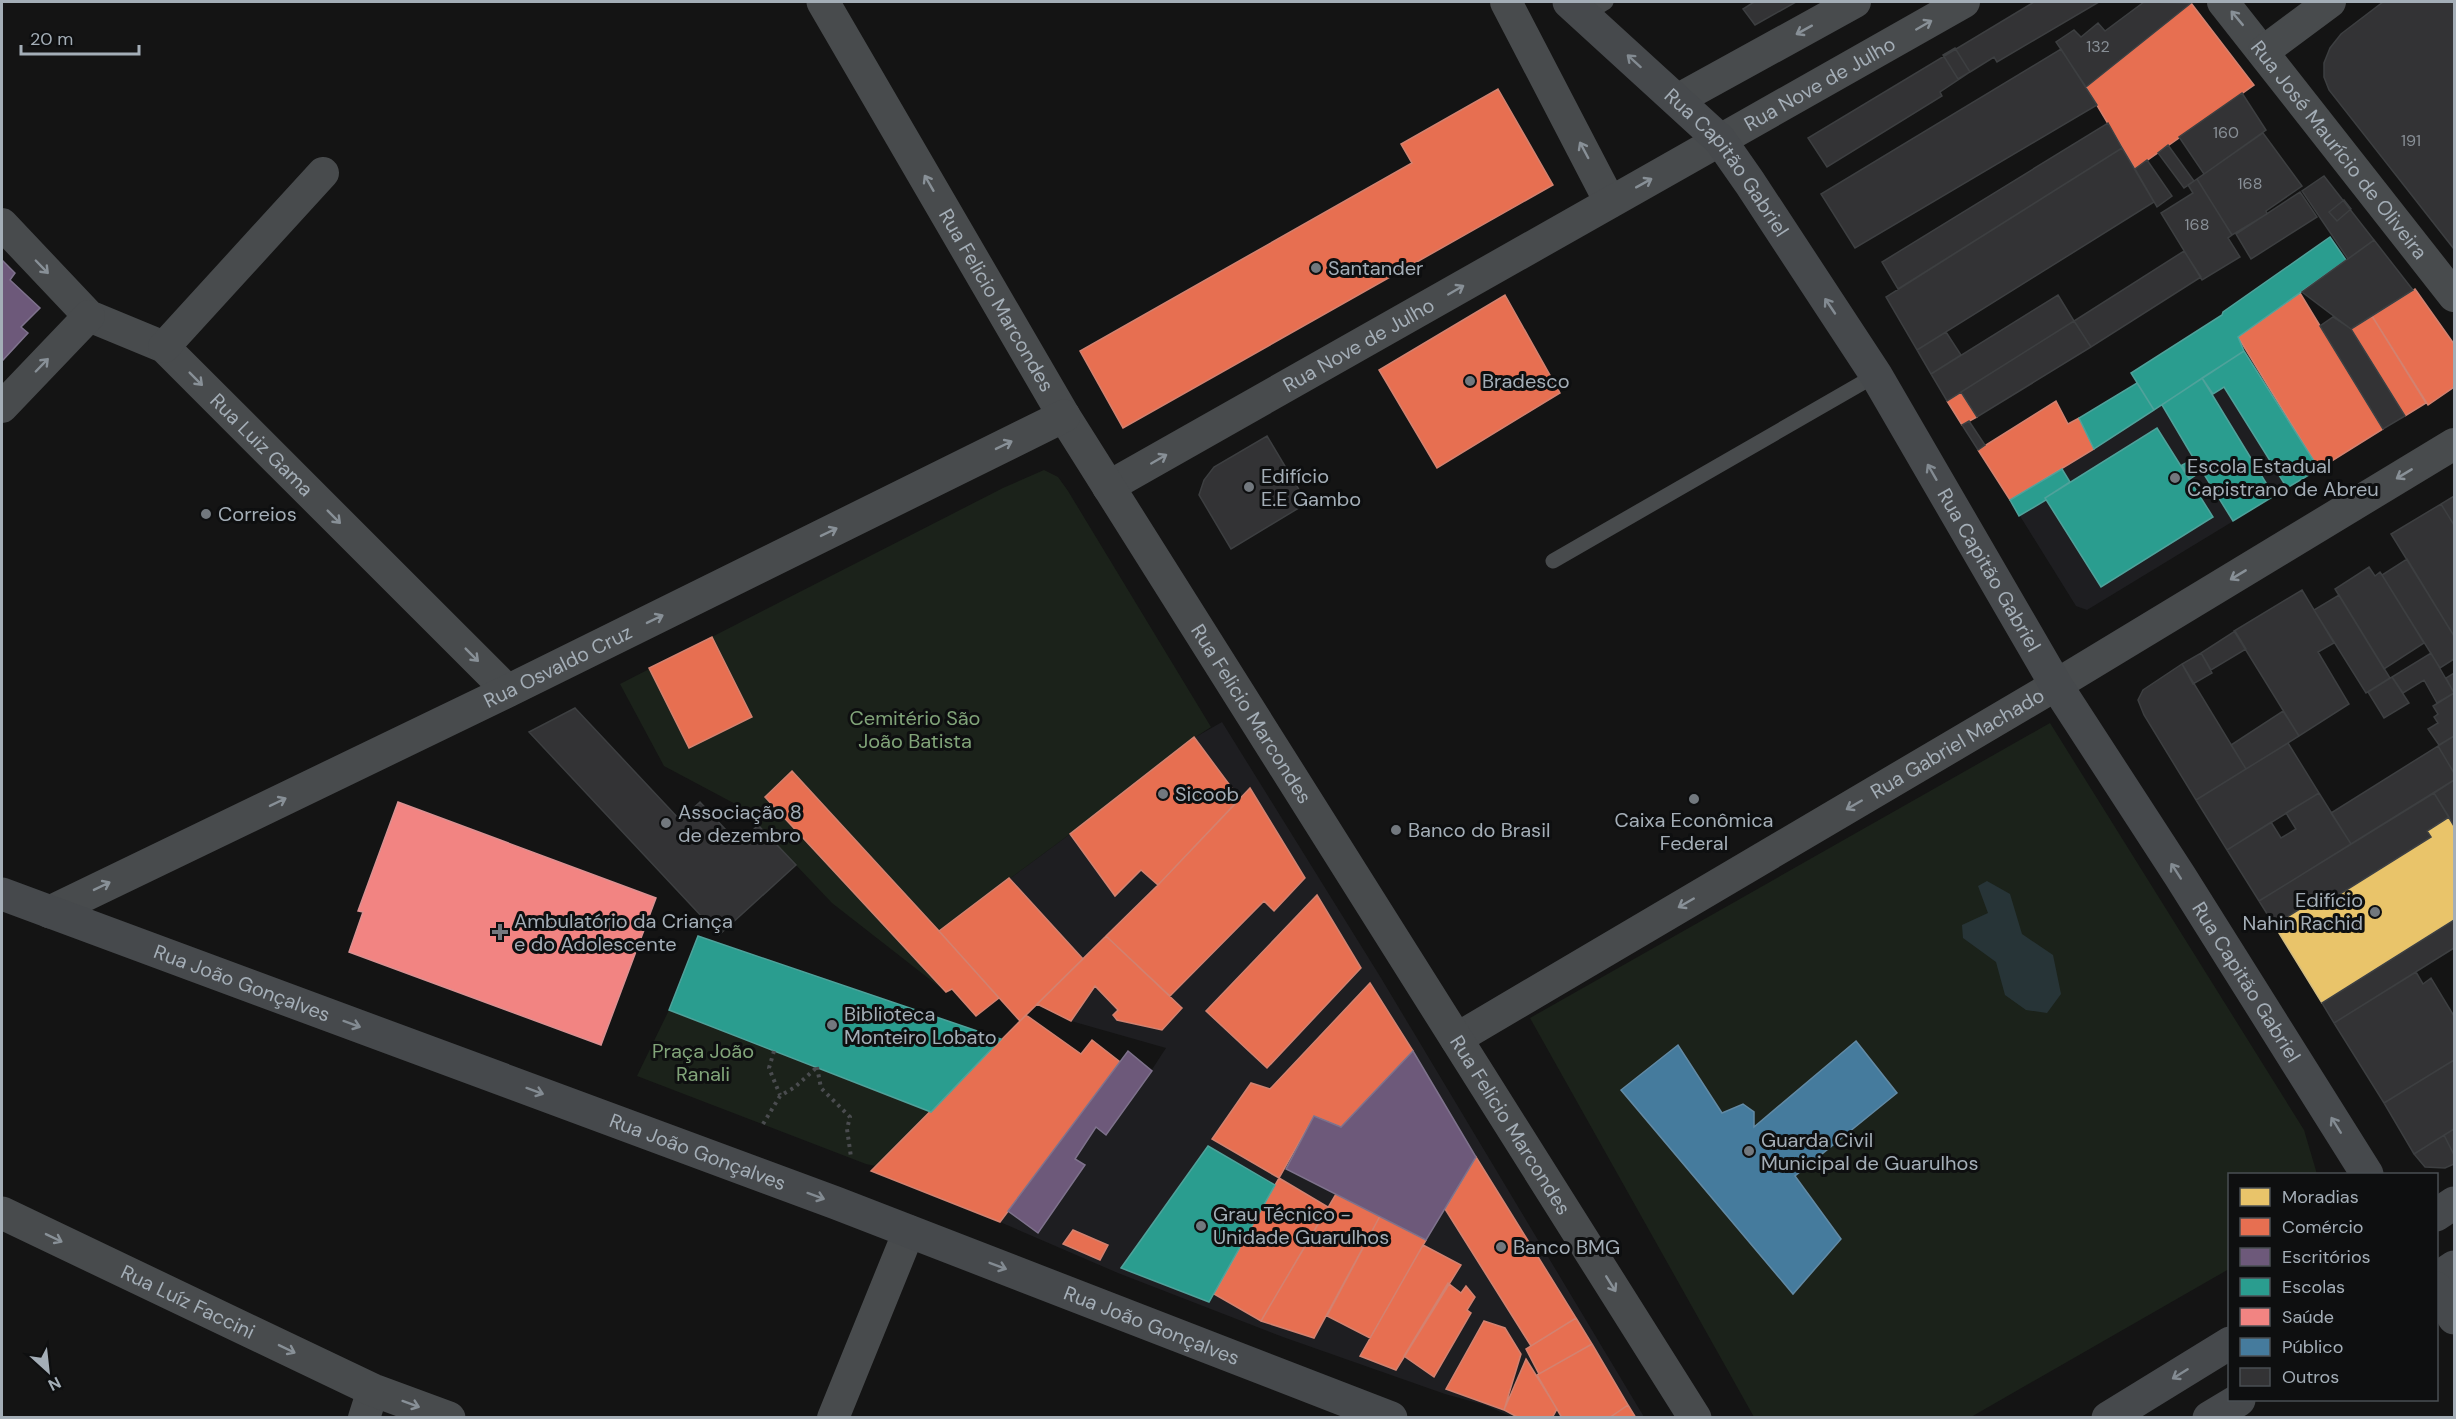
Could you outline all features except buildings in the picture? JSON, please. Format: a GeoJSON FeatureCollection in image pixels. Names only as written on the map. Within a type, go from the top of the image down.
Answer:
{"type":"FeatureCollection","features":[{"type":"Feature","properties":{"kind":"main road","name":"Rua Capitão Gabriel"},"geometry":{"type":"LineString","coordinates":[[1587,6],[1677,100],[1720,140],[1876,375],[2056,685],[2180,876],[2366,1173]]}},
{"type":"Feature","properties":{"kind":"main road","name":"Rua João Gonçalves"},"geometry":{"type":"LineString","coordinates":[[2,894],[909,1231],[1391,1418]]}},
{"type":"Feature","properties":{"kind":"main road"},"geometry":{"type":"LineString","coordinates":[[2438,1214],[2454,1203]]}},
{"type":"Feature","properties":{"kind":"main road"},"geometry":{"type":"LineString","coordinates":[[2438,1278],[2454,1267]]}},
{"type":"Feature","properties":{"kind":"main road"},"geometry":{"type":"LineString","coordinates":[[2438,1291],[2454,1318]]}},
{"type":"Feature","properties":{"kind":"main road"},"geometry":{"type":"LineString","coordinates":[[2108,1418],[2228,1344]]}},
{"type":"Feature","properties":{"kind":"main road"},"geometry":{"type":"LineString","coordinates":[[2209,1418],[2237,1401]]}},
{"type":"Feature","properties":{"kind":"street","name":"Rua Felicio Marcondes"},"geometry":{"type":"LineString","coordinates":[[823,2],[1064,416],[1695,1418]]}},
{"type":"Feature","properties":{"kind":"street"},"geometry":{"type":"LineString","coordinates":[[1506,2],[1610,202]]}},
{"type":"Feature","properties":{"kind":"street"},"geometry":{"type":"LineString","coordinates":[[1677,100],[1855,2]]}},
{"type":"Feature","properties":{"kind":"street","name":"Rua Nove de Julho"},"geometry":{"type":"LineString","coordinates":[[1108,487],[1964,2]]}},
{"type":"Feature","properties":{"kind":"street","name":"Rua José Maurício de Oliveira"},"geometry":{"type":"LineString","coordinates":[[2223,2],[2264,51],[2454,296]]}},
{"type":"Feature","properties":{"kind":"street"},"geometry":{"type":"LineString","coordinates":[[2264,51],[2330,2]]}},
{"type":"Feature","properties":{"kind":"street"},"geometry":{"type":"LineString","coordinates":[[164,347],[323,173]]}},
{"type":"Feature","properties":{"kind":"street","name":"Rua Luiz Gama"},"geometry":{"type":"LineString","coordinates":[[2,224],[89,316],[164,347],[508,691]]}},
{"type":"Feature","properties":{"kind":"street"},"geometry":{"type":"LineString","coordinates":[[2,407],[89,316]]}},
{"type":"Feature","properties":{"kind":"street","name":"Rua Osvaldo Cruz"},"geometry":{"type":"LineString","coordinates":[[50,912],[508,691],[1064,416]]}},
{"type":"Feature","properties":{"kind":"street","name":"Rua Gabriel Machado"},"geometry":{"type":"LineString","coordinates":[[1456,1039],[2056,685],[2454,444]]}},
{"type":"Feature","properties":{"kind":"street","name":"Rua Luíz Faccini"},"geometry":{"type":"LineString","coordinates":[[4,1221],[369,1404],[449,1418]]}},
{"type":"Feature","properties":{"kind":"street"},"geometry":{"type":"LineString","coordinates":[[833,1418],[909,1231]]}},
{"type":"Feature","properties":{"kind":"lane"},"geometry":{"type":"LineString","coordinates":[[1552,561],[1876,375]]}},
{"type":"Feature","properties":{"kind":"path"},"geometry":{"type":"LineString","coordinates":[[774,1051],[769,1068],[780,1096]]}},
{"type":"Feature","properties":{"kind":"path"},"geometry":{"type":"LineString","coordinates":[[762,1124],[780,1096],[795,1087],[817,1067],[821,1088],[850,1117],[847,1129],[851,1157]]}},
{"type":"Feature","properties":{"kind":"shaded area","name":"Escola Estadual Capistrano de Abreu"},"geometry":{"type":"Polygon","coordinates":[[[2244,351],[2319,469],[2087,610],[2076,606],[2010,500],[2244,351]]]}},
{"type":"Feature","properties":{"kind":"shaded area"},"geometry":{"type":"Polygon","coordinates":[[[1222,722],[1381,978],[1644,1417],[1512,1417],[1485,1405],[1445,1394],[1283,1337],[1118,1273],[1000,1222],[1128,1051],[1151,1071],[1166,1048],[1071,1021],[1037,1004],[1020,1021],[939,931],[1194,738],[1222,722]]]}},
{"type":"Feature","properties":{"kind":"shaded area"},"geometry":{"type":"Polygon","coordinates":[[[1987,881],[2010,894],[2022,934],[2053,955],[2061,994],[2047,1013],[2026,1010],[2005,995],[1996,962],[1963,938],[1962,925],[1988,913],[1978,886],[1987,881]]]}},
{"type":"Feature","properties":{"kind":"green space","name":"Cemitério São João Batista"},"geometry":{"type":"Polygon","coordinates":[[[1044,470],[1058,477],[1068,491],[1211,727],[939,931],[999,998],[976,1016],[952,989],[946,992],[832,903],[741,807],[664,766],[620,684],[1003,488],[1044,470]]]}},
{"type":"Feature","properties":{"kind":"green space"},"geometry":{"type":"Polygon","coordinates":[[[2050,723],[2304,1130],[2317,1173],[2228,1173],[2228,1270],[1971,1417],[1754,1417],[1530,1018],[2050,723]]]}},
{"type":"Feature","properties":{"kind":"green space","name":"Praça João Ranali"},"geometry":{"type":"Polygon","coordinates":[[[669,1010],[931,1112],[876,1166],[637,1076],[669,1010]]]}},
{"type":"Feature","properties":{"kind":"place","name":"Santander"},"geometry":{"type":"Point","coordinates":[1316,268]}},
{"type":"Feature","properties":{"kind":"place","name":"Bradesco"},"geometry":{"type":"Point","coordinates":[1470,381]}},
{"type":"Feature","properties":{"kind":"place","name":"Escola Estadual Capistrano de Abreu"},"geometry":{"type":"Point","coordinates":[2175,478]}},
{"type":"Feature","properties":{"kind":"place","name":"Edifício E.E Gambo"},"geometry":{"type":"Point","coordinates":[1249,487]}},
{"type":"Feature","properties":{"kind":"place","name":"Correios"},"geometry":{"type":"Point","coordinates":[206,514]}},
{"type":"Feature","properties":{"kind":"place","name":"Sicoob"},"geometry":{"type":"Point","coordinates":[1163,794]}},
{"type":"Feature","properties":{"kind":"place","name":"Caixa Econômica Federal"},"geometry":{"type":"Point","coordinates":[1694,799]}},
{"type":"Feature","properties":{"kind":"place","name":"Associação 8 de dezembro"},"geometry":{"type":"Point","coordinates":[666,823]}},
{"type":"Feature","properties":{"kind":"place","name":"Banco do Brasil"},"geometry":{"type":"Point","coordinates":[1396,830]}},
{"type":"Feature","properties":{"kind":"place","name":"Edifício Nahin Rachid"},"geometry":{"type":"Point","coordinates":[2375,912]}},
{"type":"Feature","properties":{"kind":"place","name":"Ambulatório da Criança e do Adolescente"},"geometry":{"type":"Point","coordinates":[500,932]}},
{"type":"Feature","properties":{"kind":"place","name":"Biblioteca Monteiro Lobato"},"geometry":{"type":"Point","coordinates":[832,1025]}},
{"type":"Feature","properties":{"kind":"place","name":"Guarda Civil Municipal de Guarulhos"},"geometry":{"type":"Point","coordinates":[1749,1151]}},
{"type":"Feature","properties":{"kind":"place","name":"Grau Técnico - Unidade Guarulhos"},"geometry":{"type":"Point","coordinates":[1201,1226]}},
{"type":"Feature","properties":{"kind":"place","name":"Banco BMG"},"geometry":{"type":"Point","coordinates":[1501,1247]}}]}
